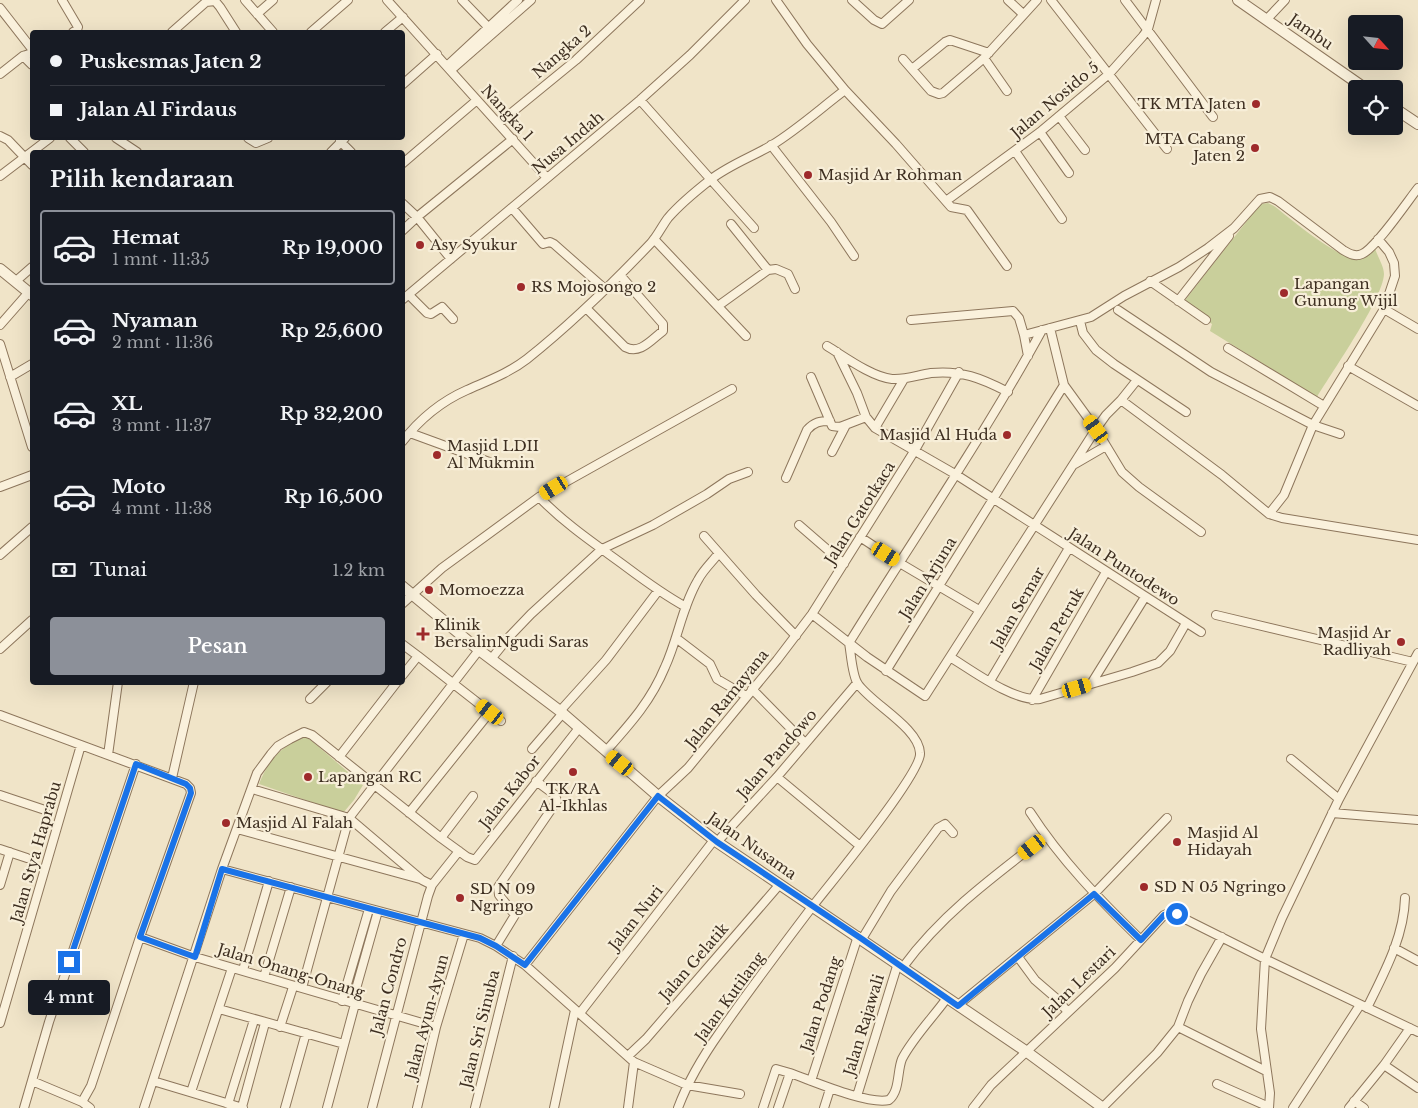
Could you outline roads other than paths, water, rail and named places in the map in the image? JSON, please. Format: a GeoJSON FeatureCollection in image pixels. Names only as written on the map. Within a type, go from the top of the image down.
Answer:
{"type":"FeatureCollection","features":[{"type":"Feature","properties":{"kind":"street"},"geometry":{"type":"LineString","coordinates":[[62,0],[78,27],[77,30]]}},
{"type":"Feature","properties":{"kind":"street"},"geometry":{"type":"LineString","coordinates":[[245,0],[272,30]]}},
{"type":"Feature","properties":{"kind":"street"},"geometry":{"type":"LineString","coordinates":[[257,14],[273,0]]}},
{"type":"Feature","properties":{"kind":"street"},"geometry":{"type":"LineString","coordinates":[[313,30],[348,0]]}},
{"type":"Feature","properties":{"kind":"street","name":"Nangka 1"},"geometry":{"type":"LineString","coordinates":[[387,0],[547,178]]}},
{"type":"Feature","properties":{"kind":"street"},"geometry":{"type":"LineString","coordinates":[[462,0],[491,30]]}},
{"type":"Feature","properties":{"kind":"street"},"geometry":{"type":"LineString","coordinates":[[491,30],[518,0]]}},
{"type":"Feature","properties":{"kind":"street","name":"Nangka 2"},"geometry":{"type":"LineString","coordinates":[[499,123],[576,60],[640,0]]}},
{"type":"Feature","properties":{"kind":"street","name":"Nusa Indah"},"geometry":{"type":"LineString","coordinates":[[406,298],[640,100],[690,56],[746,0]]}},
{"type":"Feature","properties":{"kind":"street"},"geometry":{"type":"LineString","coordinates":[[776,0],[806,44],[845,90],[896,144],[951,207],[967,210],[1007,266]]}},
{"type":"Feature","properties":{"kind":"street"},"geometry":{"type":"LineString","coordinates":[[852,0],[874,20],[882,24],[909,0]]}},
{"type":"Feature","properties":{"kind":"street"},"geometry":{"type":"LineString","coordinates":[[1008,0],[1023,14]]}},
{"type":"Feature","properties":{"kind":"street"},"geometry":{"type":"LineString","coordinates":[[904,59],[931,91],[939,94],[943,93],[986,56],[1037,0]]}},
{"type":"Feature","properties":{"kind":"street"},"geometry":{"type":"LineString","coordinates":[[1052,0],[1167,149]]}},
{"type":"Feature","properties":{"kind":"street"},"geometry":{"type":"LineString","coordinates":[[1125,0],[1213,117]]}},
{"type":"Feature","properties":{"kind":"street","name":"Jalan Nosido 5"},"geometry":{"type":"LineString","coordinates":[[946,201],[1040,132],[1109,74],[1148,29],[1156,0]]}},
{"type":"Feature","properties":{"kind":"street","name":"Jambu"},"geometry":{"type":"LineString","coordinates":[[1238,0],[1353,80]]}},
{"type":"Feature","properties":{"kind":"street"},"geometry":{"type":"LineString","coordinates":[[1267,19],[1285,0]]}},
{"type":"Feature","properties":{"kind":"street"},"geometry":{"type":"LineString","coordinates":[[174,30],[206,2],[215,1],[235,30]]}},
{"type":"Feature","properties":{"kind":"street"},"geometry":{"type":"LineString","coordinates":[[449,68],[491,30],[529,1]]}},
{"type":"Feature","properties":{"kind":"street"},"geometry":{"type":"LineString","coordinates":[[0,8],[30,48]]}},
{"type":"Feature","properties":{"kind":"street"},"geometry":{"type":"LineString","coordinates":[[387,30],[403,17]]}},
{"type":"Feature","properties":{"kind":"street"},"geometry":{"type":"LineString","coordinates":[[912,69],[950,40],[986,56],[1007,91]]}},
{"type":"Feature","properties":{"kind":"street"},"geometry":{"type":"LineString","coordinates":[[0,74],[30,52]]}},
{"type":"Feature","properties":{"kind":"street"},"geometry":{"type":"LineString","coordinates":[[405,82],[437,54]]}},
{"type":"Feature","properties":{"kind":"street"},"geometry":{"type":"LineString","coordinates":[[23,56],[30,63]]}},
{"type":"Feature","properties":{"kind":"street"},"geometry":{"type":"LineString","coordinates":[[405,439],[431,412],[447,401],[500,376],[525,361],[605,290],[654,239],[668,218],[710,180],[729,166],[771,145],[845,90]]}},
{"type":"Feature","properties":{"kind":"street"},"geometry":{"type":"LineString","coordinates":[[405,161],[478,100]]}},
{"type":"Feature","properties":{"kind":"street"},"geometry":{"type":"LineString","coordinates":[[640,100],[754,228]]}},
{"type":"Feature","properties":{"kind":"street"},"geometry":{"type":"LineString","coordinates":[[1403,114],[1418,124]]}},
{"type":"Feature","properties":{"kind":"street"},"geometry":{"type":"LineString","coordinates":[[1059,116],[1085,150]]}},
{"type":"Feature","properties":{"kind":"street"},"geometry":{"type":"LineString","coordinates":[[1040,132],[1069,174]]}},
{"type":"Feature","properties":{"kind":"street"},"geometry":{"type":"LineString","coordinates":[[0,136],[8,140],[30,162]]}},
{"type":"Feature","properties":{"kind":"street"},"geometry":{"type":"LineString","coordinates":[[405,228],[417,216],[513,139]]}},
{"type":"Feature","properties":{"kind":"street"},"geometry":{"type":"LineString","coordinates":[[35,150],[47,140]]}},
{"type":"Feature","properties":{"kind":"street"},"geometry":{"type":"LineString","coordinates":[[72,140],[82,150]]}},
{"type":"Feature","properties":{"kind":"street"},"geometry":{"type":"LineString","coordinates":[[119,140],[134,150]]}},
{"type":"Feature","properties":{"kind":"street"},"geometry":{"type":"LineString","coordinates":[[251,140],[256,143],[263,140]]}},
{"type":"Feature","properties":{"kind":"street"},"geometry":{"type":"LineString","coordinates":[[771,145],[832,222],[854,256]]}},
{"type":"Feature","properties":{"kind":"street"},"geometry":{"type":"LineString","coordinates":[[1015,151],[1062,219]]}},
{"type":"Feature","properties":{"kind":"street"},"geometry":{"type":"LineString","coordinates":[[0,176],[30,154]]}},
{"type":"Feature","properties":{"kind":"street"},"geometry":{"type":"LineString","coordinates":[[1178,301],[1254,204],[1265,197],[1278,201],[1350,254],[1356,256],[1363,254],[1378,239],[1418,188]]}},
{"type":"Feature","properties":{"kind":"street"},"geometry":{"type":"LineString","coordinates":[[405,206],[417,216],[452,259]]}},
{"type":"Feature","properties":{"kind":"street"},"geometry":{"type":"LineString","coordinates":[[512,208],[543,244],[550,242],[554,244],[605,290]]}},
{"type":"Feature","properties":{"kind":"street"},"geometry":{"type":"LineString","coordinates":[[731,224],[768,270]]}},
{"type":"Feature","properties":{"kind":"street"},"geometry":{"type":"LineString","coordinates":[[1024,335],[1091,317],[1150,281],[1179,267],[1231,232]]}},
{"type":"Feature","properties":{"kind":"street"},"geometry":{"type":"LineString","coordinates":[[654,239],[746,336]]}},
{"type":"Feature","properties":{"kind":"street"},"geometry":{"type":"LineString","coordinates":[[1269,514],[1284,495],[1313,425],[1384,309],[1395,276],[1394,263],[1389,252],[1378,239]]}},
{"type":"Feature","properties":{"kind":"street"},"geometry":{"type":"LineString","coordinates":[[0,269],[30,292]]}},
{"type":"Feature","properties":{"kind":"street"},"geometry":{"type":"LineString","coordinates":[[16,281],[30,269]]}},
{"type":"Feature","properties":{"kind":"street"},"geometry":{"type":"LineString","coordinates":[[718,306],[768,270],[776,269],[788,274],[795,290]]}},
{"type":"Feature","properties":{"kind":"street"},"geometry":{"type":"LineString","coordinates":[[586,308],[630,350],[639,349],[662,331],[663,324],[620,275]]}},
{"type":"Feature","properties":{"kind":"street"},"geometry":{"type":"LineString","coordinates":[[1150,281],[1206,320]]}},
{"type":"Feature","properties":{"kind":"street"},"geometry":{"type":"LineString","coordinates":[[0,324],[30,294]]}},
{"type":"Feature","properties":{"kind":"street"},"geometry":{"type":"LineString","coordinates":[[406,298],[427,313],[431,314],[442,307],[452,319]]}},
{"type":"Feature","properties":{"kind":"street"},"geometry":{"type":"LineString","coordinates":[[1384,309],[1418,329]]}},
{"type":"Feature","properties":{"kind":"street"},"geometry":{"type":"LineString","coordinates":[[911,320],[1013,310],[1019,318],[1028,356]]}},
{"type":"Feature","properties":{"kind":"street"},"geometry":{"type":"LineString","coordinates":[[1118,310],[1197,364],[1313,425],[1340,434]]}},
{"type":"Feature","properties":{"kind":"street"},"geometry":{"type":"LineString","coordinates":[[1080,321],[1083,333],[1096,350],[1186,412]]}},
{"type":"Feature","properties":{"kind":"street"},"geometry":{"type":"LineString","coordinates":[[856,682],[849,643],[898,562],[1008,392],[1046,329]]}},
{"type":"Feature","properties":{"kind":"street"},"geometry":{"type":"LineString","coordinates":[[1046,329],[1064,385],[1096,429],[1122,472],[1132,482],[1201,532]]}},
{"type":"Feature","properties":{"kind":"street"},"geometry":{"type":"LineString","coordinates":[[0,344],[10,377],[29,423]]}},
{"type":"Feature","properties":{"kind":"street"},"geometry":{"type":"LineString","coordinates":[[827,346],[871,372],[892,379],[959,372],[981,379],[1008,392]]}},
{"type":"Feature","properties":{"kind":"street"},"geometry":{"type":"LineString","coordinates":[[1228,348],[1324,406]]}},
{"type":"Feature","properties":{"kind":"street"},"geometry":{"type":"LineString","coordinates":[[837,352],[857,393],[866,417],[875,428],[904,379]]}},
{"type":"Feature","properties":{"kind":"street"},"geometry":{"type":"LineString","coordinates":[[10,377],[30,365]]}},
{"type":"Feature","properties":{"kind":"street"},"geometry":{"type":"LineString","coordinates":[[1348,366],[1418,406]]}},
{"type":"Feature","properties":{"kind":"street","name":"Jalan Gatotkaca"},"geometry":{"type":"LineString","coordinates":[[812,614],[915,450],[959,372]]}},
{"type":"Feature","properties":{"kind":"street"},"geometry":{"type":"LineString","coordinates":[[811,377],[830,421],[835,428],[866,417]]}},
{"type":"Feature","properties":{"kind":"street"},"geometry":{"type":"LineString","coordinates":[[812,614],[886,671],[923,696],[927,694],[1033,525],[1106,414],[1121,400],[1137,380]]}},
{"type":"Feature","properties":{"kind":"street","name":"Jalan Arjuna"},"geometry":{"type":"LineString","coordinates":[[886,671],[1064,385]]}},
{"type":"Feature","properties":{"kind":"street"},"geometry":{"type":"LineString","coordinates":[[405,601],[462,552],[539,497],[687,416],[732,389]]}},
{"type":"Feature","properties":{"kind":"street"},"geometry":{"type":"LineString","coordinates":[[1121,400],[1222,475],[1269,514],[1282,518],[1418,540]]}},
{"type":"Feature","properties":{"kind":"street"},"geometry":{"type":"LineString","coordinates":[[786,478],[810,426],[817,422],[830,421]]}},
{"type":"Feature","properties":{"kind":"street"},"geometry":{"type":"LineString","coordinates":[[832,452],[846,425]]}},
{"type":"Feature","properties":{"kind":"street","name":"Jalan Puntodewo"},"geometry":{"type":"LineString","coordinates":[[875,428],[955,474],[1201,632]]}},
{"type":"Feature","properties":{"kind":"street"},"geometry":{"type":"LineString","coordinates":[[410,433],[492,464]]}},
{"type":"Feature","properties":{"kind":"street"},"geometry":{"type":"LineString","coordinates":[[1074,465],[1106,446]]}},
{"type":"Feature","properties":{"kind":"street"},"geometry":{"type":"LineString","coordinates":[[492,658],[531,614],[602,549],[661,520],[729,479],[748,472]]}},
{"type":"Feature","properties":{"kind":"street"},"geometry":{"type":"LineString","coordinates":[[0,487],[30,476]]}},
{"type":"Feature","properties":{"kind":"street"},"geometry":{"type":"LineString","coordinates":[[539,497],[558,517],[658,591],[686,607]]}},
{"type":"Feature","properties":{"kind":"street"},"geometry":{"type":"LineString","coordinates":[[799,525],[844,564]]}},
{"type":"Feature","properties":{"kind":"street"},"geometry":{"type":"LineString","coordinates":[[0,555],[30,529]]}},
{"type":"Feature","properties":{"kind":"street"},"geometry":{"type":"LineString","coordinates":[[704,536],[756,595],[796,636]]}},
{"type":"Feature","properties":{"kind":"street"},"geometry":{"type":"LineString","coordinates":[[860,537],[979,610]]}},
{"type":"Feature","properties":{"kind":"street","name":"Jalan Semar"},"geometry":{"type":"LineString","coordinates":[[990,681],[1069,548]]}},
{"type":"Feature","properties":{"kind":"street"},"geometry":{"type":"LineString","coordinates":[[606,751],[636,719],[649,699],[664,669],[697,581],[719,553]]}},
{"type":"Feature","properties":{"kind":"street","name":"Jalan Petruk"},"geometry":{"type":"LineString","coordinates":[[1032,700],[1106,572]]}},
{"type":"Feature","properties":{"kind":"street","name":"Jalan Nusama"},"geometry":{"type":"LineString","coordinates":[[405,588],[479,650],[562,712],[658,796],[716,841],[1027,1052],[1102,1108]]}},
{"type":"Feature","properties":{"kind":"street"},"geometry":{"type":"LineString","coordinates":[[532,749],[606,660],[658,591]]}},
{"type":"Feature","properties":{"kind":"street"},"geometry":{"type":"LineString","coordinates":[[1091,684],[1145,597]]}},
{"type":"Feature","properties":{"kind":"street","name":"Jalan Ramayana"},"geometry":{"type":"LineString","coordinates":[[525,965],[658,796],[688,768],[812,614]]}},
{"type":"Feature","properties":{"kind":"street"},"geometry":{"type":"LineString","coordinates":[[1216,615],[1413,662]]}},
{"type":"Feature","properties":{"kind":"street"},"geometry":{"type":"LineString","coordinates":[[0,649],[30,622]]}},
{"type":"Feature","properties":{"kind":"street"},"geometry":{"type":"LineString","coordinates":[[950,657],[1013,694],[1032,700],[1158,664],[1170,651],[1186,623]]}},
{"type":"Feature","properties":{"kind":"street"},"geometry":{"type":"LineString","coordinates":[[676,638],[710,664],[716,679],[746,696]]}},
{"type":"Feature","properties":{"kind":"street"},"geometry":{"type":"LineString","coordinates":[[405,646],[501,721]]}},
{"type":"Feature","properties":{"kind":"street"},"geometry":{"type":"LineString","coordinates":[[302,988],[349,818],[479,650]]}},
{"type":"Feature","properties":{"kind":"street"},"geometry":{"type":"LineString","coordinates":[[1217,1084],[1269,1108],[1270,1093],[1260,1029],[1265,959],[1282,918],[1338,799],[1418,653]]}},
{"type":"Feature","properties":{"kind":"street"},"geometry":{"type":"LineString","coordinates":[[405,672],[418,656]]}},
{"type":"Feature","properties":{"kind":"street","name":"Jalan Pandowo"},"geometry":{"type":"LineString","coordinates":[[716,841],[777,778],[856,682]]}},
{"type":"Feature","properties":{"kind":"street","name":"Jalan Kutilang"},"geometry":{"type":"LineString","coordinates":[[678,1108],[687,1084],[720,1032],[860,846],[908,779],[917,763],[920,752],[908,730],[901,722],[881,708],[856,682]]}},
{"type":"Feature","properties":{"kind":"street"},"geometry":{"type":"LineString","coordinates":[[108,755],[118,685]]}},
{"type":"Feature","properties":{"kind":"street"},"geometry":{"type":"LineString","coordinates":[[172,778],[193,685]]}},
{"type":"Feature","properties":{"kind":"street"},"geometry":{"type":"LineString","coordinates":[[310,699],[324,685]]}},
{"type":"Feature","properties":{"kind":"street"},"geometry":{"type":"LineString","coordinates":[[339,757],[395,685]]}},
{"type":"Feature","properties":{"kind":"street"},"geometry":{"type":"LineString","coordinates":[[752,689],[805,743]]}},
{"type":"Feature","properties":{"kind":"street"},"geometry":{"type":"LineString","coordinates":[[409,813],[490,712]]}},
{"type":"Feature","properties":{"kind":"street"},"geometry":{"type":"LineString","coordinates":[[0,715],[172,778],[186,784],[190,788],[191,793],[140,937],[91,1086],[82,1102],[74,1108]]}},
{"type":"Feature","properties":{"kind":"street","name":"Jalan Kabor"},"geometry":{"type":"LineString","coordinates":[[459,851],[475,860],[579,728]]}},
{"type":"Feature","properties":{"kind":"street"},"geometry":{"type":"LineString","coordinates":[[144,1108],[195,957],[222,869],[258,773],[278,746],[304,732],[312,735],[459,851]]}},
{"type":"Feature","properties":{"kind":"street","name":"Jalan Stya Haprabu"},"geometry":{"type":"LineString","coordinates":[[0,1023],[82,746]]}},
{"type":"Feature","properties":{"kind":"street"},"geometry":{"type":"LineString","coordinates":[[1292,759],[1338,799]]}},
{"type":"Feature","properties":{"kind":"street"},"geometry":{"type":"LineString","coordinates":[[24,1108],[49,1022],[136,764]]}},
{"type":"Feature","properties":{"kind":"street"},"geometry":{"type":"LineString","coordinates":[[777,778],[860,846]]}},
{"type":"Feature","properties":{"kind":"street"},"geometry":{"type":"LineString","coordinates":[[496,946],[515,915],[499,895],[498,887],[557,801],[555,795],[536,781]]}},
{"type":"Feature","properties":{"kind":"street"},"geometry":{"type":"LineString","coordinates":[[252,789],[349,818],[422,880]]}},
{"type":"Feature","properties":{"kind":"street"},"geometry":{"type":"LineString","coordinates":[[0,795],[45,810]]}},
{"type":"Feature","properties":{"kind":"street"},"geometry":{"type":"LineString","coordinates":[[441,838],[473,796]]}},
{"type":"Feature","properties":{"kind":"street"},"geometry":{"type":"LineString","coordinates":[[1030,812],[1046,836],[1094,894],[1141,940]]}},
{"type":"Feature","properties":{"kind":"street"},"geometry":{"type":"LineString","coordinates":[[1332,812],[1418,820]]}},
{"type":"Feature","properties":{"kind":"street"},"geometry":{"type":"LineString","coordinates":[[958,1006],[1094,894],[1168,818]]}},
{"type":"Feature","properties":{"kind":"street","name":"Jalan Podang"},"geometry":{"type":"LineString","coordinates":[[811,1081],[860,938],[891,890],[938,828],[945,824],[954,833]]}},
{"type":"Feature","properties":{"kind":"street"},"geometry":{"type":"LineString","coordinates":[[237,829],[339,856],[422,880],[432,885]]}},
{"type":"Feature","properties":{"kind":"street"},"geometry":{"type":"LineString","coordinates":[[900,965],[950,913],[1046,836]]}},
{"type":"Feature","properties":{"kind":"street","name":"Jalan Nuri"},"geometry":{"type":"LineString","coordinates":[[577,1011],[716,841]]}},
{"type":"Feature","properties":{"kind":"street"},"geometry":{"type":"LineString","coordinates":[[0,849],[27,858]]}},
{"type":"Feature","properties":{"kind":"street","name":"Jalan Condro"},"geometry":{"type":"LineString","coordinates":[[372,1108],[395,1016],[432,885],[459,851]]}},
{"type":"Feature","properties":{"kind":"street"},"geometry":{"type":"LineString","coordinates":[[0,885],[10,852]]}},
{"type":"Feature","properties":{"kind":"street"},"geometry":{"type":"LineString","coordinates":[[222,869],[480,938],[513,956],[525,965],[631,1059],[687,1084],[740,1094]]}},
{"type":"Feature","properties":{"kind":"street"},"geometry":{"type":"LineString","coordinates":[[243,970],[269,881]]}},
{"type":"Feature","properties":{"kind":"street","name":"Jalan Gelatik"},"geometry":{"type":"LineString","coordinates":[[631,1059],[646,1039],[780,884]]}},
{"type":"Feature","properties":{"kind":"street"},"geometry":{"type":"LineString","coordinates":[[264,977],[290,887]]}},
{"type":"Feature","properties":{"kind":"street"},"geometry":{"type":"LineString","coordinates":[[1293,1108],[1363,1007],[1400,935],[1405,914],[1405,898]]}},
{"type":"Feature","properties":{"kind":"street"},"geometry":{"type":"LineString","coordinates":[[342,1000],[369,909]]}},
{"type":"Feature","properties":{"kind":"street"},"geometry":{"type":"LineString","coordinates":[[327,1108],[378,911]]}},
{"type":"Feature","properties":{"kind":"street","name":"Jalan Lestari"},"geometry":{"type":"LineString","coordinates":[[972,1108],[991,1085],[1115,968],[1164,915],[1171,912],[1222,937]]}},
{"type":"Feature","properties":{"kind":"street","name":"Jalan Ayun-Ayun"},"geometry":{"type":"LineString","coordinates":[[417,1108],[436,1027],[464,934]]}},
{"type":"Feature","properties":{"kind":"street","name":"Jalan Onang-Onang"},"geometry":{"type":"LineString","coordinates":[[140,937],[195,957],[436,1027]]}},
{"type":"Feature","properties":{"kind":"street"},"geometry":{"type":"LineString","coordinates":[[1102,1108],[1157,1053],[1178,1027],[1200,974],[1222,937],[1418,1032]]}},
{"type":"Feature","properties":{"kind":"street"},"geometry":{"type":"LineString","coordinates":[[1394,948],[1418,961]]}},
{"type":"Feature","properties":{"kind":"street","name":"Jalan Sri Sinuba"},"geometry":{"type":"LineString","coordinates":[[475,1108],[513,956]]}},
{"type":"Feature","properties":{"kind":"street"},"geometry":{"type":"LineString","coordinates":[[1018,957],[1035,980],[1058,999],[1068,1011]]}},
{"type":"Feature","properties":{"kind":"street","name":"Jalan Rajawali"},"geometry":{"type":"LineString","coordinates":[[857,1096],[900,965]]}},
{"type":"Feature","properties":{"kind":"street"},"geometry":{"type":"LineString","coordinates":[[192,1092],[232,968]]}},
{"type":"Feature","properties":{"kind":"street"},"geometry":{"type":"LineString","coordinates":[[280,1027],[293,986]]}},
{"type":"Feature","properties":{"kind":"street"},"geometry":{"type":"LineString","coordinates":[[764,1108],[776,1069],[830,1089],[857,1096],[885,1101],[892,1097],[903,1058],[947,998]]}},
{"type":"Feature","properties":{"kind":"street"},"geometry":{"type":"LineString","coordinates":[[219,1009],[344,1044]]}},
{"type":"Feature","properties":{"kind":"street"},"geometry":{"type":"LineString","coordinates":[[554,1108],[577,1011]]}},
{"type":"Feature","properties":{"kind":"street"},"geometry":{"type":"LineString","coordinates":[[228,1104],[254,1020]]}},
{"type":"Feature","properties":{"kind":"street"},"geometry":{"type":"LineString","coordinates":[[153,1081],[243,1108],[265,1023]]}},
{"type":"Feature","properties":{"kind":"street"},"geometry":{"type":"LineString","coordinates":[[1178,1027],[1266,1072]]}},
{"type":"Feature","properties":{"kind":"street"},"geometry":{"type":"LineString","coordinates":[[1364,1108],[1352,1104],[1384,1065],[1410,1028]]}},
{"type":"Feature","properties":{"kind":"street"},"geometry":{"type":"LineString","coordinates":[[285,1108],[306,1033]]}},
{"type":"Feature","properties":{"kind":"street"},"geometry":{"type":"LineString","coordinates":[[628,1108],[631,1059]]}},
{"type":"Feature","properties":{"kind":"street"},"geometry":{"type":"LineString","coordinates":[[1384,1065],[1418,1088]]}},
{"type":"Feature","properties":{"kind":"street"},"geometry":{"type":"LineString","coordinates":[[778,1108],[790,1073]]}},
{"type":"Feature","properties":{"kind":"street"},"geometry":{"type":"LineString","coordinates":[[32,1081],[82,1102],[90,1108]]}},
{"type":"Feature","properties":{"kind":"street"},"geometry":{"type":"LineString","coordinates":[[824,1108],[830,1089]]}},
{"type":"Feature","properties":{"kind":"street"},"geometry":{"type":"LineString","coordinates":[[869,1108],[872,1099]]}},
{"type":"Feature","properties":{"kind":"place","name":"TK MTA Jaten"},"geometry":{"type":"Point","coordinates":[1256,104]}},
{"type":"Feature","properties":{"kind":"place","name":"MTA Cabang Jaten 2"},"geometry":{"type":"Point","coordinates":[1255,148]}},
{"type":"Feature","properties":{"kind":"place","name":"Masjid Ar Rohman"},"geometry":{"type":"Point","coordinates":[808,175]}},
{"type":"Feature","properties":{"kind":"place","name":"Asy Syukur"},"geometry":{"type":"Point","coordinates":[420,245]}},
{"type":"Feature","properties":{"kind":"place","name":"RS Mojosongo 2"},"geometry":{"type":"Point","coordinates":[521,287]}},
{"type":"Feature","properties":{"kind":"place","name":"Lapangan Gunung Wijil"},"geometry":{"type":"Point","coordinates":[1284,293]}},
{"type":"Feature","properties":{"kind":"place","name":"Masjid Al Huda"},"geometry":{"type":"Point","coordinates":[1007,435]}},
{"type":"Feature","properties":{"kind":"place","name":"Masjid LDII Al Mukmin"},"geometry":{"type":"Point","coordinates":[437,455]}},
{"type":"Feature","properties":{"kind":"place","name":"Momoezza"},"geometry":{"type":"Point","coordinates":[429,590]}},
{"type":"Feature","properties":{"kind":"place","name":"Klinik BersalinNgudi Saras"},"geometry":{"type":"Point","coordinates":[423,634]}},
{"type":"Feature","properties":{"kind":"place","name":"Masjid Ar Radliyah"},"geometry":{"type":"Point","coordinates":[1401,642]}},
{"type":"Feature","properties":{"kind":"place","name":"TK/RA Al-Ikhlas"},"geometry":{"type":"Point","coordinates":[573,772]}},
{"type":"Feature","properties":{"kind":"place","name":"Lapangan RC"},"geometry":{"type":"Point","coordinates":[308,777]}},
{"type":"Feature","properties":{"kind":"place","name":"Masjid Al Falah"},"geometry":{"type":"Point","coordinates":[226,823]}},
{"type":"Feature","properties":{"kind":"place","name":"Masjid Al Hidayah"},"geometry":{"type":"Point","coordinates":[1177,842]}},
{"type":"Feature","properties":{"kind":"place","name":"SD N 05 Ngringo"},"geometry":{"type":"Point","coordinates":[1144,887]}},
{"type":"Feature","properties":{"kind":"place","name":"SD N 09 Ngringo"},"geometry":{"type":"Point","coordinates":[460,898]}}]}
